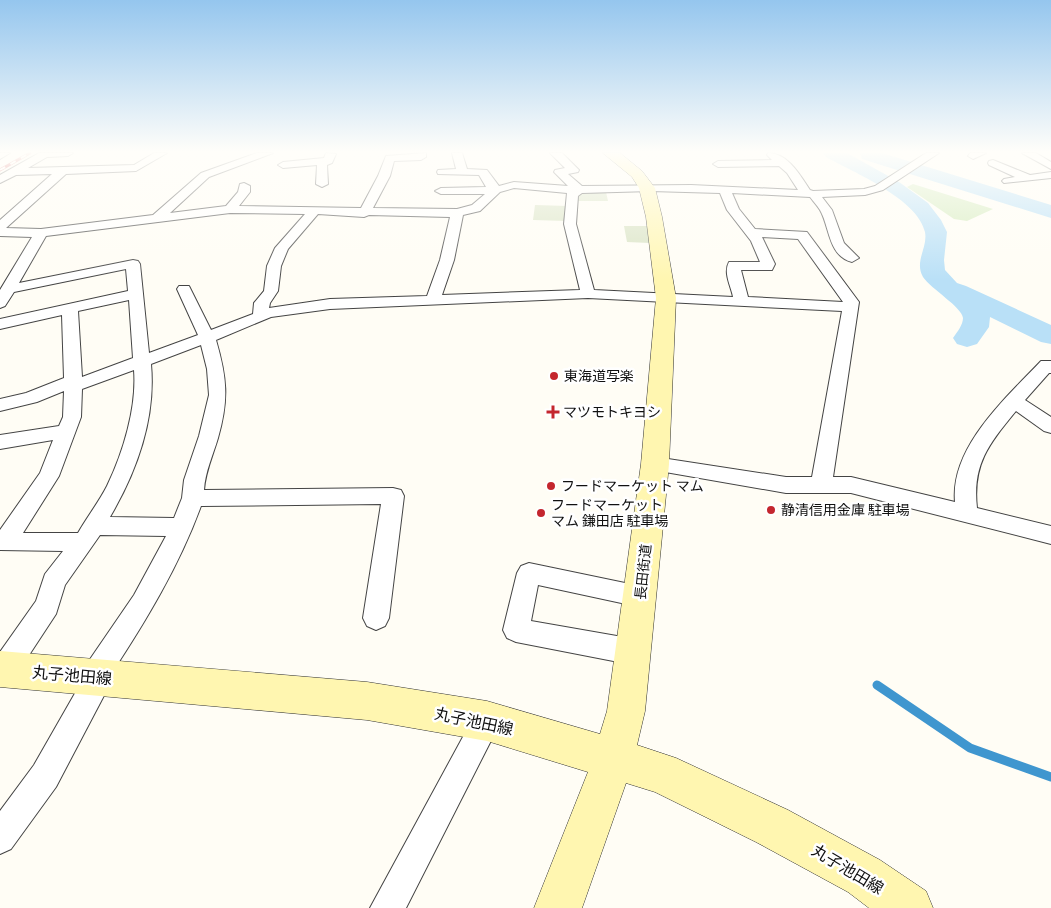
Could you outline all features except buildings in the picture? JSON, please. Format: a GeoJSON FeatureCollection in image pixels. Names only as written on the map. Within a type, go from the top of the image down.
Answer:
{"type":"FeatureCollection","features":[{"type":"Feature","properties":{"kind":"main road","name":"長田街道"},"geometry":{"type":"LineString","coordinates":[[558,908],[614,758],[626,711],[634,652],[655,464],[666,298],[654,217],[649,195]]}},
{"type":"Feature","properties":{"kind":"main road","name":"丸子池田線"},"geometry":{"type":"LineString","coordinates":[[2,669],[367,701],[487,721],[661,773],[772,826],[864,876],[909,908]]}},
{"type":"Feature","properties":{"kind":"street"},"geometry":{"type":"LineString","coordinates":[[0,227],[35,195]]}},
{"type":"Feature","properties":{"kind":"street"},"geometry":{"type":"LineString","coordinates":[[157,218],[181,195]]}},
{"type":"Feature","properties":{"kind":"street"},"geometry":{"type":"LineString","coordinates":[[230,209],[241,195]]}},
{"type":"Feature","properties":{"kind":"street"},"geometry":{"type":"LineString","coordinates":[[364,213],[374,195]]}},
{"type":"Feature","properties":{"kind":"street"},"geometry":{"type":"LineString","coordinates":[[0,232],[41,233],[230,209],[364,213],[456,213],[476,208],[491,195]]}},
{"type":"Feature","properties":{"kind":"street"},"geometry":{"type":"LineString","coordinates":[[572,195],[570,224],[576,241],[588,294]]}},
{"type":"Feature","properties":{"kind":"street"},"geometry":{"type":"LineString","coordinates":[[730,195],[733,210],[756,240],[768,264],[767,267],[734,265],[733,271],[741,292],[741,303]]}},
{"type":"Feature","properties":{"kind":"street"},"geometry":{"type":"LineString","coordinates":[[811,195],[826,210],[838,244],[852,258]]}},
{"type":"Feature","properties":{"kind":"street"},"geometry":{"type":"LineString","coordinates":[[261,316],[262,303],[271,291],[274,266],[278,255],[289,238],[314,211]]}},
{"type":"Feature","properties":{"kind":"street"},"geometry":{"type":"LineString","coordinates":[[433,299],[447,260],[456,213]]}},
{"type":"Feature","properties":{"kind":"street"},"geometry":{"type":"LineString","coordinates":[[5,296],[41,233]]}},
{"type":"Feature","properties":{"kind":"street"},"geometry":{"type":"LineString","coordinates":[[750,233],[802,235],[851,302],[820,485]]}},
{"type":"Feature","properties":{"kind":"street"},"geometry":{"type":"LineString","coordinates":[[2,669],[47,606],[54,581],[89,534],[115,491],[133,442],[142,406],[142,361],[133,264],[5,296]]}},
{"type":"Feature","properties":{"kind":"street"},"geometry":{"type":"LineString","coordinates":[[0,838],[46,776],[97,677],[143,603],[182,527],[193,498],[194,480],[210,436],[218,395],[216,368],[207,338],[184,289]]}},
{"type":"Feature","properties":{"kind":"street"},"geometry":{"type":"LineString","coordinates":[[0,324],[136,294]]}},
{"type":"Feature","properties":{"kind":"street"},"geometry":{"type":"LineString","coordinates":[[0,405],[30,398],[142,361],[261,316],[330,304],[588,294],[851,307]]}},
{"type":"Feature","properties":{"kind":"street"},"geometry":{"type":"LineString","coordinates":[[70,309],[73,383],[72,417],[49,476],[4,542],[182,527]]}},
{"type":"Feature","properties":{"kind":"street"},"geometry":{"type":"LineString","coordinates":[[967,514],[965,477],[972,460],[1013,401],[1047,366],[1051,368]]}},
{"type":"Feature","properties":{"kind":"street"},"geometry":{"type":"LineString","coordinates":[[1013,401],[1051,426]]}},
{"type":"Feature","properties":{"kind":"street"},"geometry":{"type":"LineString","coordinates":[[0,442],[67,430]]}},
{"type":"Feature","properties":{"kind":"street"},"geometry":{"type":"LineString","coordinates":[[655,464],[786,485],[851,485],[1050,537]]}},
{"type":"Feature","properties":{"kind":"street"},"geometry":{"type":"LineString","coordinates":[[193,498],[393,496],[376,618]]}},
{"type":"Feature","properties":{"kind":"street"},"geometry":{"type":"LineString","coordinates":[[634,652],[516,630],[529,573],[640,596]]}},
{"type":"Feature","properties":{"kind":"street"},"geometry":{"type":"LineString","coordinates":[[386,908],[487,721]]}},
{"type":"Feature","properties":{"kind":"green space"},"geometry":{"type":"Polygon","coordinates":[[[577,195],[607,195],[608,201],[574,201],[577,195]]]}},
{"type":"Feature","properties":{"kind":"green space"},"geometry":{"type":"Polygon","coordinates":[[[919,195],[949,195],[993,209],[967,221],[954,219],[919,195]]]}},
{"type":"Feature","properties":{"kind":"green space"},"geometry":{"type":"Polygon","coordinates":[[[535,205],[568,206],[568,221],[533,220],[535,205]]]}},
{"type":"Feature","properties":{"kind":"green space"},"geometry":{"type":"Polygon","coordinates":[[[624,226],[648,226],[650,243],[627,242],[624,226]]]}},
{"type":"Feature","properties":{"kind":"waterway"},"geometry":{"type":"LineString","coordinates":[[906,195],[930,220],[936,232],[936,244],[931,265],[935,276],[974,310],[976,318],[975,327],[967,338]]}},
{"type":"Feature","properties":{"kind":"waterway"},"geometry":{"type":"LineString","coordinates":[[998,195],[1051,212]]}},
{"type":"Feature","properties":{"kind":"waterway"},"geometry":{"type":"LineString","coordinates":[[957,291],[1051,336]]}},
{"type":"Feature","properties":{"kind":"waterway"},"geometry":{"type":"LineString","coordinates":[[877,685],[970,748],[1051,777]]}},
{"type":"Feature","properties":{"kind":"place","name":"東海道写楽"},"geometry":{"type":"Point","coordinates":[554,376]}},
{"type":"Feature","properties":{"kind":"place","name":"マツモトキヨシ"},"geometry":{"type":"Point","coordinates":[553,412]}},
{"type":"Feature","properties":{"kind":"place","name":"フードマーケット マム"},"geometry":{"type":"Point","coordinates":[551,486]}},
{"type":"Feature","properties":{"kind":"place","name":"静清信用金庫 駐車場"},"geometry":{"type":"Point","coordinates":[771,510]}},
{"type":"Feature","properties":{"kind":"place","name":"フードマーケット マム 鎌田店 駐車場"},"geometry":{"type":"Point","coordinates":[541,513]}}]}
